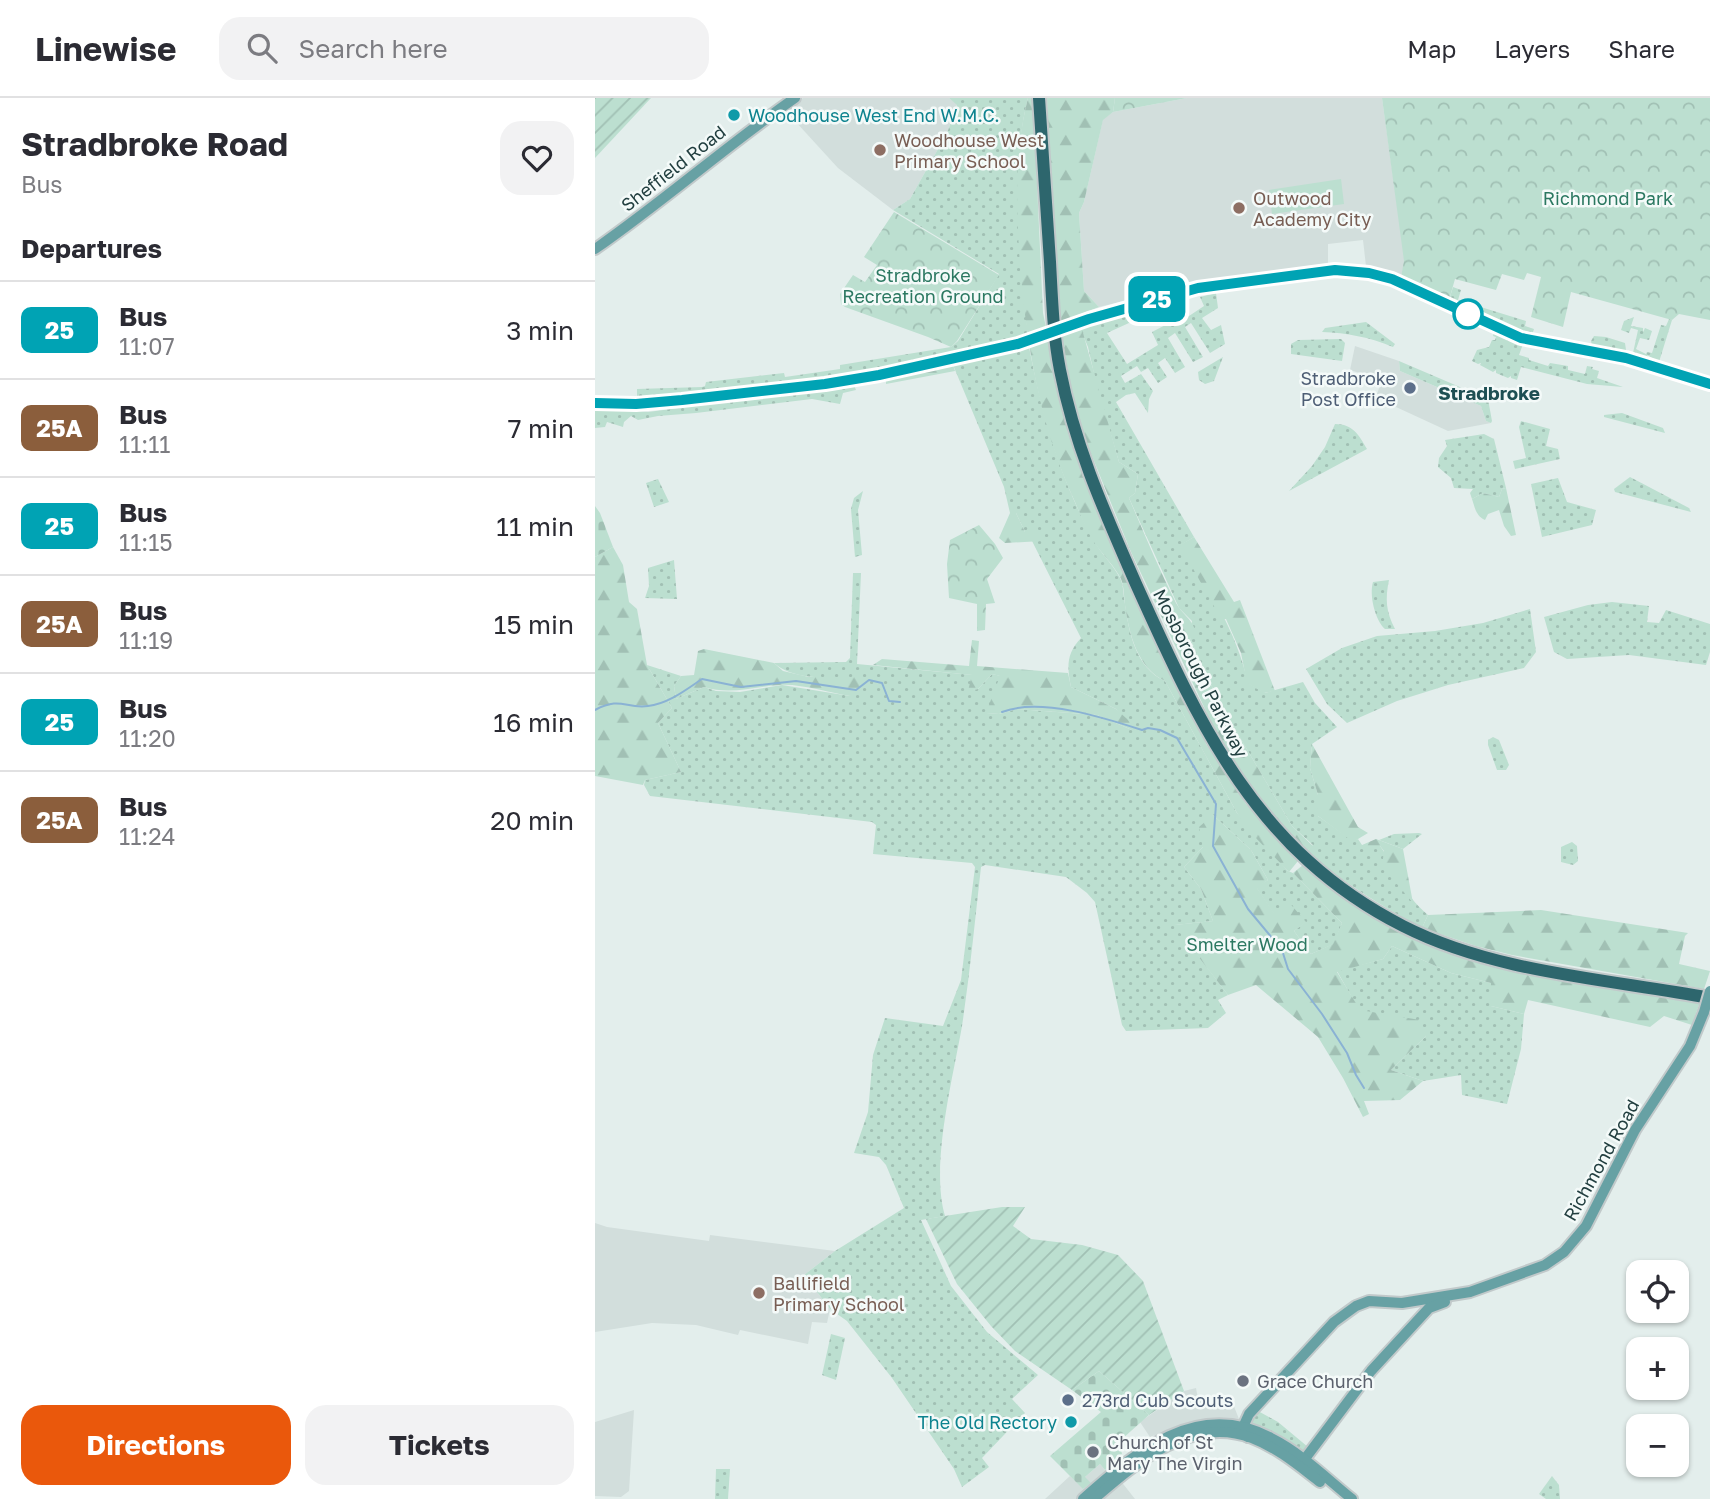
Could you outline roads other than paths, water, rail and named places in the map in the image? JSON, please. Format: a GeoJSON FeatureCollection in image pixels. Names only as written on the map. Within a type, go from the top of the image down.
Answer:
{"type":"FeatureCollection","features":[{"type":"Feature","properties":{"kind":"highway","name":"Mosborough Parkway"},"geometry":{"type":"LineString","coordinates":[[1039,98],[1054,325],[1060,370],[1081,451],[1095,492],[1157,631],[1215,746],[1247,794],[1298,853],[1321,873],[1373,909],[1434,940],[1503,962],[1710,998]]}},
{"type":"Feature","properties":{"kind":"main road","name":"Sheffield Road"},"geometry":{"type":"LineString","coordinates":[[595,249],[795,98]]}},
{"type":"Feature","properties":{"kind":"main road","name":"Richmond Road"},"geometry":{"type":"LineString","coordinates":[[1246,1432],[1249,1414],[1345,1313],[1369,1301],[1402,1303],[1470,1292],[1545,1265],[1564,1252],[1579,1237],[1635,1130],[1690,1046],[1710,991]]}},
{"type":"Feature","properties":{"kind":"main road"},"geometry":{"type":"LineString","coordinates":[[1299,1461],[1363,1380],[1433,1305],[1470,1292]]}},
{"type":"Feature","properties":{"kind":"main road"},"geometry":{"type":"LineString","coordinates":[[1402,1303],[1419,1305],[1425,1314]]}},
{"type":"Feature","properties":{"kind":"main road"},"geometry":{"type":"LineString","coordinates":[[1094,1499],[1154,1452],[1183,1438],[1210,1430]]}},
{"type":"Feature","properties":{"kind":"main road"},"geometry":{"type":"LineString","coordinates":[[1083,1499],[1154,1442],[1180,1431],[1210,1430],[1246,1432],[1272,1438],[1341,1499]]}},
{"type":"Feature","properties":{"kind":"main road"},"geometry":{"type":"LineString","coordinates":[[1299,1461],[1352,1499]]}},
{"type":"Feature","properties":{"kind":"waterway"},"geometry":{"type":"LineString","coordinates":[[595,710],[617,703],[655,705],[677,696],[702,679],[741,687],[796,681],[856,690],[869,680],[882,683],[889,701],[900,702]]}},
{"type":"Feature","properties":{"kind":"waterway"},"geometry":{"type":"LineString","coordinates":[[1002,712],[1017,708],[1053,708],[1091,715],[1142,730],[1160,730],[1177,738],[1216,804],[1213,846],[1248,909],[1282,950],[1288,969],[1347,1053],[1364,1088]]}},
{"type":"Feature","properties":{"kind":"place","name":"Woodhouse West End W.M.C."},"geometry":{"type":"Point","coordinates":[734,115]}},
{"type":"Feature","properties":{"kind":"place","name":"Woodhouse West Primary School"},"geometry":{"type":"Point","coordinates":[880,150]}},
{"type":"Feature","properties":{"kind":"place","name":"Outwood Academy City"},"geometry":{"type":"Point","coordinates":[1239,208]}},
{"type":"Feature","properties":{"kind":"place","name":"Stradbroke Post Office"},"geometry":{"type":"Point","coordinates":[1410,388]}},
{"type":"Feature","properties":{"kind":"place","name":"Ballifield Primary School"},"geometry":{"type":"Point","coordinates":[759,1293]}},
{"type":"Feature","properties":{"kind":"place","name":"Grace Church"},"geometry":{"type":"Point","coordinates":[1243,1381]}},
{"type":"Feature","properties":{"kind":"place","name":"273rd Cub Scouts"},"geometry":{"type":"Point","coordinates":[1068,1400]}},
{"type":"Feature","properties":{"kind":"place","name":"The Old Rectory"},"geometry":{"type":"Point","coordinates":[1071,1422]}},
{"type":"Feature","properties":{"kind":"place","name":"Church of St Mary The Virgin"},"geometry":{"type":"Point","coordinates":[1093,1452]}},
{"type":"Feature","properties":{"kind":"district","name":"Stradbroke"},"geometry":{"type":"Point","coordinates":[1489,392]}},
{"type":"Feature","properties":{"kind":"park label","name":"Richmond Park"},"geometry":{"type":"Point","coordinates":[1608,198]}},
{"type":"Feature","properties":{"kind":"park label","name":"Stradbroke Recreation Ground"},"geometry":{"type":"Point","coordinates":[923,285]}},
{"type":"Feature","properties":{"kind":"park label","name":"Smelter Wood"},"geometry":{"type":"Point","coordinates":[1247,944]}}]}
